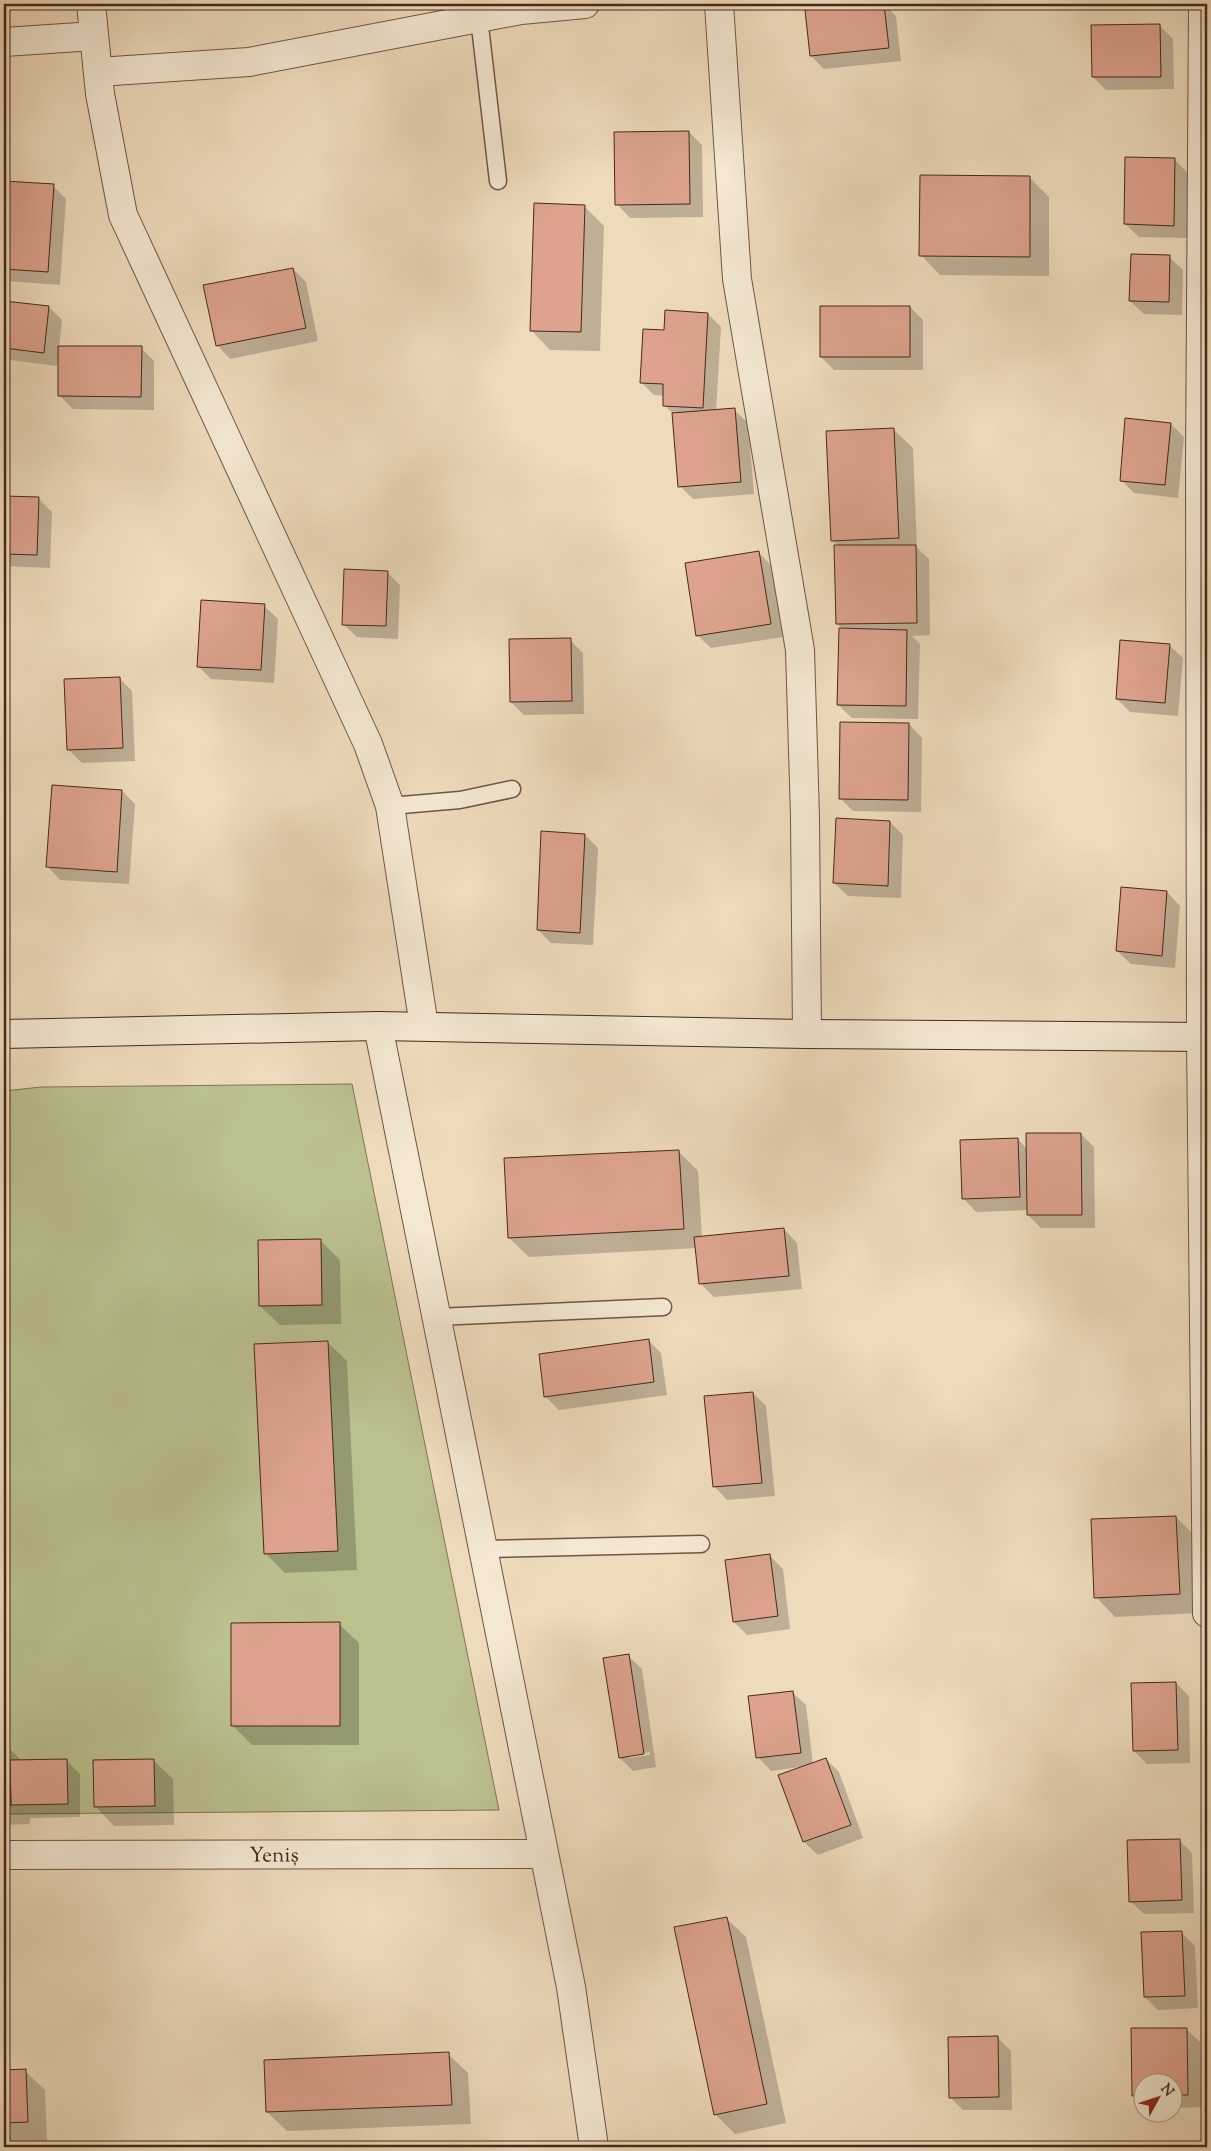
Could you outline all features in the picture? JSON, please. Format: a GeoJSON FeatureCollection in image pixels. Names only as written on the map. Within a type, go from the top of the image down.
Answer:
{"type":"FeatureCollection","features":[{"type":"Feature","properties":{"kind":"street"},"geometry":{"type":"LineString","coordinates":[[91,4],[98,72],[111,160],[123,215],[368,744],[390,806],[424,1026]]}},
{"type":"Feature","properties":{"kind":"street"},"geometry":{"type":"LineString","coordinates":[[98,72],[248,62],[522,10],[585,4]]}},
{"type":"Feature","properties":{"kind":"street"},"geometry":{"type":"LineString","coordinates":[[719,4],[737,278],[800,650],[805,817],[807,1034]]}},
{"type":"Feature","properties":{"kind":"street"},"geometry":{"type":"LineString","coordinates":[[1203,4],[1204,1037],[1207,1613]]}},
{"type":"Feature","properties":{"kind":"street"},"geometry":{"type":"LineString","coordinates":[[4,42],[94,36]]}},
{"type":"Feature","properties":{"kind":"street"},"geometry":{"type":"LineString","coordinates":[[378,1026],[571,1987],[594,2147]]}},
{"type":"Feature","properties":{"kind":"street"},"geometry":{"type":"LineString","coordinates":[[4,1034],[424,1026],[807,1034],[1204,1037]]}},
{"type":"Feature","properties":{"kind":"street","name":"Yeniş"},"geometry":{"type":"LineString","coordinates":[[4,1855],[544,1854]]}},
{"type":"Feature","properties":{"kind":"lane"},"geometry":{"type":"LineString","coordinates":[[479,18],[498,181]]}},
{"type":"Feature","properties":{"kind":"lane"},"geometry":{"type":"LineString","coordinates":[[390,806],[460,800],[512,789]]}},
{"type":"Feature","properties":{"kind":"lane"},"geometry":{"type":"LineString","coordinates":[[437,1318],[663,1307]]}},
{"type":"Feature","properties":{"kind":"lane"},"geometry":{"type":"LineString","coordinates":[[483,1549],[701,1544]]}},
{"type":"Feature","properties":{"kind":"green space"},"geometry":{"type":"Polygon","coordinates":[[[352,1084],[499,1810],[4,1814],[4,1091],[41,1087],[352,1084]]]}},
{"type":"Feature","properties":{"kind":"building"},"geometry":{"type":"Polygon","coordinates":[[[861,4],[884,4],[889,48],[810,56],[805,10],[861,4]]]}},
{"type":"Feature","properties":{"kind":"building"},"geometry":{"type":"Polygon","coordinates":[[[1160,24],[1161,77],[1092,77],[1091,25],[1160,24]]]}},
{"type":"Feature","properties":{"kind":"building"},"geometry":{"type":"Polygon","coordinates":[[[689,131],[690,204],[615,205],[614,132],[689,131]]]}},
{"type":"Feature","properties":{"kind":"building"},"geometry":{"type":"Polygon","coordinates":[[[1125,157],[1175,158],[1174,226],[1124,224],[1125,157]]]}},
{"type":"Feature","properties":{"kind":"building"},"geometry":{"type":"Polygon","coordinates":[[[920,175],[1030,176],[1030,257],[919,256],[920,175]]]}},
{"type":"Feature","properties":{"kind":"building"},"geometry":{"type":"Polygon","coordinates":[[[4,181],[54,184],[48,272],[4,269],[4,181]]]}},
{"type":"Feature","properties":{"kind":"building"},"geometry":{"type":"Polygon","coordinates":[[[534,203],[585,205],[581,332],[530,331],[534,203]]]}},
{"type":"Feature","properties":{"kind":"building"},"geometry":{"type":"Polygon","coordinates":[[[1131,254],[1170,255],[1169,302],[1129,301],[1131,254]]]}},
{"type":"Feature","properties":{"kind":"building"},"geometry":{"type":"Polygon","coordinates":[[[293,268],[306,328],[216,346],[203,285],[293,268]]]}},
{"type":"Feature","properties":{"kind":"building"},"geometry":{"type":"Polygon","coordinates":[[[4,301],[49,306],[44,353],[4,348],[4,301]]]}},
{"type":"Feature","properties":{"kind":"building"},"geometry":{"type":"Polygon","coordinates":[[[820,306],[910,306],[910,357],[820,357],[820,306]]]}},
{"type":"Feature","properties":{"kind":"building"},"geometry":{"type":"Polygon","coordinates":[[[665,310],[708,313],[703,408],[663,406],[663,384],[640,383],[643,329],[664,330],[665,310]]]}},
{"type":"Feature","properties":{"kind":"building"},"geometry":{"type":"Polygon","coordinates":[[[58,346],[142,346],[141,397],[58,396],[58,346]]]}},
{"type":"Feature","properties":{"kind":"building"},"geometry":{"type":"Polygon","coordinates":[[[735,408],[741,482],[678,487],[672,413],[735,408]]]}},
{"type":"Feature","properties":{"kind":"building"},"geometry":{"type":"Polygon","coordinates":[[[1125,418],[1171,423],[1165,485],[1120,481],[1125,418]]]}},
{"type":"Feature","properties":{"kind":"building"},"geometry":{"type":"Polygon","coordinates":[[[894,428],[899,538],[831,541],[826,431],[894,428]]]}},
{"type":"Feature","properties":{"kind":"building"},"geometry":{"type":"Polygon","coordinates":[[[4,496],[39,497],[37,555],[4,554],[4,496]]]}},
{"type":"Feature","properties":{"kind":"building"},"geometry":{"type":"Polygon","coordinates":[[[834,545],[916,545],[917,623],[836,624],[834,545]]]}},
{"type":"Feature","properties":{"kind":"building"},"geometry":{"type":"Polygon","coordinates":[[[759,551],[771,624],[696,636],[685,563],[759,551]]]}},
{"type":"Feature","properties":{"kind":"building"},"geometry":{"type":"Polygon","coordinates":[[[344,569],[388,571],[386,626],[342,625],[344,569]]]}},
{"type":"Feature","properties":{"kind":"building"},"geometry":{"type":"Polygon","coordinates":[[[201,600],[265,604],[261,670],[197,667],[201,600]]]}},
{"type":"Feature","properties":{"kind":"building"},"geometry":{"type":"Polygon","coordinates":[[[839,628],[907,630],[906,706],[837,705],[839,628]]]}},
{"type":"Feature","properties":{"kind":"building"},"geometry":{"type":"Polygon","coordinates":[[[571,638],[572,701],[510,702],[509,639],[571,638]]]}},
{"type":"Feature","properties":{"kind":"building"},"geometry":{"type":"Polygon","coordinates":[[[1120,640],[1170,644],[1165,703],[1116,699],[1120,640]]]}},
{"type":"Feature","properties":{"kind":"building"},"geometry":{"type":"Polygon","coordinates":[[[120,677],[123,748],[67,750],[64,679],[120,677]]]}},
{"type":"Feature","properties":{"kind":"building"},"geometry":{"type":"Polygon","coordinates":[[[840,722],[909,723],[908,800],[839,799],[840,722]]]}},
{"type":"Feature","properties":{"kind":"building"},"geometry":{"type":"Polygon","coordinates":[[[52,785],[122,790],[117,872],[46,867],[52,785]]]}},
{"type":"Feature","properties":{"kind":"building"},"geometry":{"type":"Polygon","coordinates":[[[836,818],[890,821],[888,886],[833,883],[836,818]]]}},
{"type":"Feature","properties":{"kind":"building"},"geometry":{"type":"Polygon","coordinates":[[[541,831],[585,834],[580,933],[537,930],[541,831]]]}},
{"type":"Feature","properties":{"kind":"building"},"geometry":{"type":"Polygon","coordinates":[[[1121,887],[1167,891],[1162,956],[1116,951],[1121,887]]]}},
{"type":"Feature","properties":{"kind":"building"},"geometry":{"type":"Polygon","coordinates":[[[1026,1133],[1081,1133],[1082,1215],[1027,1215],[1026,1133]]]}},
{"type":"Feature","properties":{"kind":"building"},"geometry":{"type":"Polygon","coordinates":[[[1018,1138],[1020,1197],[962,1199],[960,1140],[1018,1138]]]}},
{"type":"Feature","properties":{"kind":"building"},"geometry":{"type":"Polygon","coordinates":[[[679,1150],[684,1229],[508,1238],[504,1158],[679,1150]]]}},
{"type":"Feature","properties":{"kind":"building"},"geometry":{"type":"Polygon","coordinates":[[[784,1228],[789,1276],[699,1284],[694,1237],[784,1228]]]}},
{"type":"Feature","properties":{"kind":"building"},"geometry":{"type":"Polygon","coordinates":[[[321,1239],[322,1305],[259,1306],[258,1240],[321,1239]]]}},
{"type":"Feature","properties":{"kind":"building"},"geometry":{"type":"Polygon","coordinates":[[[649,1339],[654,1382],[544,1397],[539,1354],[649,1339]]]}},
{"type":"Feature","properties":{"kind":"building"},"geometry":{"type":"Polygon","coordinates":[[[328,1341],[338,1551],[264,1554],[254,1344],[328,1341]]]}},
{"type":"Feature","properties":{"kind":"building"},"geometry":{"type":"Polygon","coordinates":[[[753,1392],[762,1483],[713,1487],[704,1396],[753,1392]]]}},
{"type":"Feature","properties":{"kind":"building"},"geometry":{"type":"Polygon","coordinates":[[[1176,1516],[1180,1594],[1094,1598],[1091,1519],[1176,1516]]]}},
{"type":"Feature","properties":{"kind":"building"},"geometry":{"type":"Polygon","coordinates":[[[770,1554],[778,1616],[733,1622],[725,1560],[770,1554]]]}},
{"type":"Feature","properties":{"kind":"building"},"geometry":{"type":"Polygon","coordinates":[[[340,1622],[340,1726],[231,1726],[231,1623],[340,1622]]]}},
{"type":"Feature","properties":{"kind":"building"},"geometry":{"type":"Polygon","coordinates":[[[629,1654],[644,1754],[619,1758],[603,1658],[629,1654]]]}},
{"type":"Feature","properties":{"kind":"building"},"geometry":{"type":"Polygon","coordinates":[[[1176,1682],[1178,1750],[1133,1751],[1131,1683],[1176,1682]]]}},
{"type":"Feature","properties":{"kind":"building"},"geometry":{"type":"Polygon","coordinates":[[[793,1691],[801,1753],[756,1758],[748,1696],[793,1691]]]}},
{"type":"Feature","properties":{"kind":"building"},"geometry":{"type":"Polygon","coordinates":[[[4,1747],[9,1747],[11,1805],[4,1806],[4,1747]]]}},
{"type":"Feature","properties":{"kind":"building"},"geometry":{"type":"Polygon","coordinates":[[[826,1758],[851,1825],[803,1842],[778,1775],[826,1758]]]}},
{"type":"Feature","properties":{"kind":"building"},"geometry":{"type":"Polygon","coordinates":[[[67,1759],[68,1804],[11,1805],[10,1760],[67,1759]]]}},
{"type":"Feature","properties":{"kind":"building"},"geometry":{"type":"Polygon","coordinates":[[[154,1759],[155,1806],[94,1807],[93,1760],[154,1759]]]}},
{"type":"Feature","properties":{"kind":"building"},"geometry":{"type":"Polygon","coordinates":[[[1180,1839],[1182,1900],[1129,1902],[1127,1840],[1180,1839]]]}},
{"type":"Feature","properties":{"kind":"building"},"geometry":{"type":"Polygon","coordinates":[[[727,1917],[767,2104],[714,2115],[674,1927],[727,1917]]]}},
{"type":"Feature","properties":{"kind":"building"},"geometry":{"type":"Polygon","coordinates":[[[1182,1931],[1185,1996],[1144,1997],[1141,1932],[1182,1931]]]}},
{"type":"Feature","properties":{"kind":"building"},"geometry":{"type":"Polygon","coordinates":[[[1131,2028],[1187,2028],[1188,2095],[1184,2095],[1184,2074],[1134,2074],[1134,2096],[1132,2096],[1131,2028]]]}},
{"type":"Feature","properties":{"kind":"building"},"geometry":{"type":"Polygon","coordinates":[[[998,2036],[999,2097],[949,2098],[948,2037],[998,2036]]]}},
{"type":"Feature","properties":{"kind":"building"},"geometry":{"type":"Polygon","coordinates":[[[449,2052],[452,2105],[266,2112],[264,2060],[449,2052]]]}},
{"type":"Feature","properties":{"kind":"building"},"geometry":{"type":"Polygon","coordinates":[[[26,2069],[28,2122],[4,2123],[4,2070],[26,2069]]]}}]}
